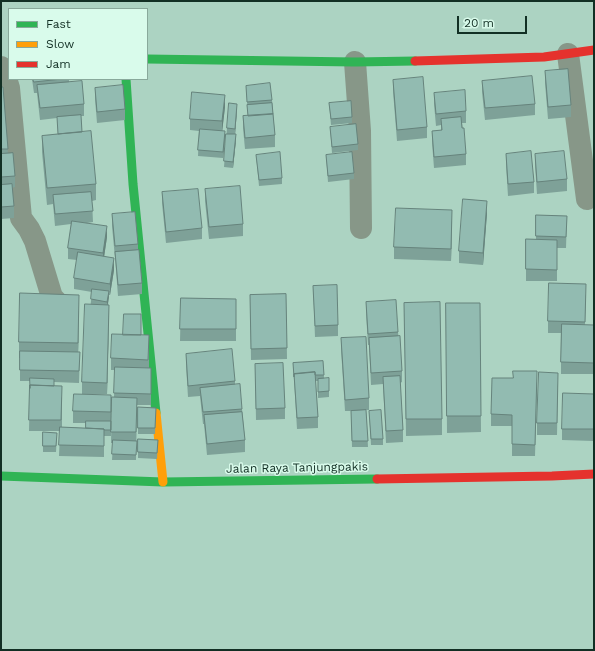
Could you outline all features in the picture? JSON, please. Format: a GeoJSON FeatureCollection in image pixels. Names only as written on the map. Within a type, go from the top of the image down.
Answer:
{"type":"FeatureCollection","features":[{"type":"Feature","properties":{"kind":"street"},"geometry":{"type":"LineString","coordinates":[[148,59],[355,62],[527,56],[544,57],[594,50]]}},
{"type":"Feature","properties":{"kind":"street"},"geometry":{"type":"LineString","coordinates":[[568,54],[587,199]]}},
{"type":"Feature","properties":{"kind":"street"},"geometry":{"type":"LineString","coordinates":[[355,62],[360,131],[361,228]]}},
{"type":"Feature","properties":{"kind":"street"},"geometry":{"type":"LineString","coordinates":[[1,67],[5,74],[9,88],[21,218],[35,241],[52,297],[63,308]]}},
{"type":"Feature","properties":{"kind":"street"},"geometry":{"type":"LineString","coordinates":[[126,80],[133,184],[164,482]]}},
{"type":"Feature","properties":{"kind":"street","name":"Jalan Raya Tanjungpakis"},"geometry":{"type":"LineString","coordinates":[[1,476],[164,482],[594,474]]}},
{"type":"Feature","properties":{"kind":"building"},"geometry":{"type":"Polygon","coordinates":[[[568,69],[571,105],[548,107],[545,71],[568,69]]]}},
{"type":"Feature","properties":{"kind":"building"},"geometry":{"type":"Polygon","coordinates":[[[532,76],[535,104],[485,108],[482,81],[532,76]]]}},
{"type":"Feature","properties":{"kind":"building"},"geometry":{"type":"Polygon","coordinates":[[[423,77],[427,127],[397,130],[393,80],[423,77]]]}},
{"type":"Feature","properties":{"kind":"building"},"geometry":{"type":"Polygon","coordinates":[[[33,80],[53,80],[34,82],[33,80]]]}},
{"type":"Feature","properties":{"kind":"building"},"geometry":{"type":"Polygon","coordinates":[[[82,81],[84,104],[40,108],[37,85],[82,81]]]}},
{"type":"Feature","properties":{"kind":"building"},"geometry":{"type":"Polygon","coordinates":[[[270,83],[272,100],[247,102],[246,86],[270,83]]]}},
{"type":"Feature","properties":{"kind":"building"},"geometry":{"type":"Polygon","coordinates":[[[123,85],[125,109],[97,112],[95,88],[123,85]]]}},
{"type":"Feature","properties":{"kind":"building"},"geometry":{"type":"Polygon","coordinates":[[[1,87],[3,87],[8,149],[1,149],[1,87]]]}},
{"type":"Feature","properties":{"kind":"building"},"geometry":{"type":"Polygon","coordinates":[[[465,90],[466,111],[436,114],[434,93],[465,90]]]}},
{"type":"Feature","properties":{"kind":"building"},"geometry":{"type":"Polygon","coordinates":[[[192,92],[225,95],[222,121],[190,119],[192,92]]]}},
{"type":"Feature","properties":{"kind":"building"},"geometry":{"type":"Polygon","coordinates":[[[351,101],[352,117],[331,119],[329,103],[351,101]]]}},
{"type":"Feature","properties":{"kind":"building"},"geometry":{"type":"Polygon","coordinates":[[[229,103],[237,104],[235,129],[227,128],[229,103]]]}},
{"type":"Feature","properties":{"kind":"building"},"geometry":{"type":"Polygon","coordinates":[[[272,103],[273,114],[248,116],[247,105],[272,103]]]}},
{"type":"Feature","properties":{"kind":"building"},"geometry":{"type":"Polygon","coordinates":[[[273,114],[275,135],[245,138],[243,116],[273,114]]]}},
{"type":"Feature","properties":{"kind":"building"},"geometry":{"type":"Polygon","coordinates":[[[81,115],[82,132],[58,134],[57,117],[81,115]]]}},
{"type":"Feature","properties":{"kind":"building"},"geometry":{"type":"Polygon","coordinates":[[[461,117],[462,128],[464,128],[466,154],[434,157],[432,131],[442,130],[441,119],[461,117]]]}},
{"type":"Feature","properties":{"kind":"building"},"geometry":{"type":"Polygon","coordinates":[[[356,124],[358,144],[332,147],[330,127],[356,124]]]}},
{"type":"Feature","properties":{"kind":"building"},"geometry":{"type":"Polygon","coordinates":[[[200,129],[225,131],[223,152],[198,150],[200,129]]]}},
{"type":"Feature","properties":{"kind":"building"},"geometry":{"type":"Polygon","coordinates":[[[91,131],[96,184],[47,188],[42,136],[91,131]]]}},
{"type":"Feature","properties":{"kind":"building"},"geometry":{"type":"Polygon","coordinates":[[[226,134],[236,134],[233,162],[224,161],[226,134]]]}},
{"type":"Feature","properties":{"kind":"building"},"geometry":{"type":"Polygon","coordinates":[[[531,151],[534,182],[508,184],[506,154],[531,151]]]}},
{"type":"Feature","properties":{"kind":"building"},"geometry":{"type":"Polygon","coordinates":[[[564,151],[567,179],[537,182],[535,154],[564,151]]]}},
{"type":"Feature","properties":{"kind":"building"},"geometry":{"type":"Polygon","coordinates":[[[280,152],[282,178],[259,180],[256,155],[280,152]]]}},
{"type":"Feature","properties":{"kind":"building"},"geometry":{"type":"Polygon","coordinates":[[[352,152],[354,173],[328,176],[326,155],[352,152]]]}},
{"type":"Feature","properties":{"kind":"building"},"geometry":{"type":"Polygon","coordinates":[[[13,153],[15,176],[1,177],[1,154],[13,153]]]}},
{"type":"Feature","properties":{"kind":"building"},"geometry":{"type":"Polygon","coordinates":[[[12,184],[14,206],[1,207],[1,185],[12,184]]]}},
{"type":"Feature","properties":{"kind":"building"},"geometry":{"type":"Polygon","coordinates":[[[240,186],[243,224],[209,227],[205,189],[240,186]]]}},
{"type":"Feature","properties":{"kind":"building"},"geometry":{"type":"Polygon","coordinates":[[[198,189],[202,228],[166,232],[162,192],[198,189]]]}},
{"type":"Feature","properties":{"kind":"building"},"geometry":{"type":"Polygon","coordinates":[[[91,192],[93,211],[55,214],[53,195],[91,192]]]}},
{"type":"Feature","properties":{"kind":"building"},"geometry":{"type":"Polygon","coordinates":[[[463,199],[487,201],[483,253],[459,251],[463,199]]]}},
{"type":"Feature","properties":{"kind":"building"},"geometry":{"type":"Polygon","coordinates":[[[396,208],[452,210],[451,249],[394,247],[396,208]]]}},
{"type":"Feature","properties":{"kind":"building"},"geometry":{"type":"Polygon","coordinates":[[[135,212],[138,244],[115,246],[112,214],[135,212]]]}},
{"type":"Feature","properties":{"kind":"building"},"geometry":{"type":"Polygon","coordinates":[[[536,215],[567,216],[566,237],[536,236],[536,215]]]}},
{"type":"Feature","properties":{"kind":"building"},"geometry":{"type":"Polygon","coordinates":[[[72,221],[107,226],[103,253],[68,248],[72,221]]]}},
{"type":"Feature","properties":{"kind":"building"},"geometry":{"type":"Polygon","coordinates":[[[526,239],[557,240],[557,270],[526,269],[526,239]]]}},
{"type":"Feature","properties":{"kind":"building"},"geometry":{"type":"Polygon","coordinates":[[[139,250],[142,283],[118,285],[115,252],[139,250]]]}},
{"type":"Feature","properties":{"kind":"building"},"geometry":{"type":"Polygon","coordinates":[[[78,252],[114,258],[110,284],[74,278],[78,252]]]}},
{"type":"Feature","properties":{"kind":"building"},"geometry":{"type":"Polygon","coordinates":[[[549,283],[586,284],[585,322],[548,321],[549,283]]]}},
{"type":"Feature","properties":{"kind":"building"},"geometry":{"type":"Polygon","coordinates":[[[337,285],[338,325],[315,326],[313,286],[337,285]]]}},
{"type":"Feature","properties":{"kind":"building"},"geometry":{"type":"Polygon","coordinates":[[[92,289],[109,291],[107,302],[91,299],[92,289]]]}},
{"type":"Feature","properties":{"kind":"building"},"geometry":{"type":"Polygon","coordinates":[[[20,293],[79,295],[78,343],[19,342],[20,293]]]}},
{"type":"Feature","properties":{"kind":"building"},"geometry":{"type":"Polygon","coordinates":[[[286,294],[287,348],[251,349],[250,295],[286,294]]]}},
{"type":"Feature","properties":{"kind":"building"},"geometry":{"type":"Polygon","coordinates":[[[181,298],[236,299],[236,329],[180,329],[181,298]]]}},
{"type":"Feature","properties":{"kind":"building"},"geometry":{"type":"Polygon","coordinates":[[[396,300],[398,332],[368,334],[366,302],[396,300]]]}},
{"type":"Feature","properties":{"kind":"building"},"geometry":{"type":"Polygon","coordinates":[[[440,302],[442,419],[406,419],[404,303],[440,302]]]}},
{"type":"Feature","properties":{"kind":"building"},"geometry":{"type":"Polygon","coordinates":[[[446,303],[480,303],[481,416],[447,416],[446,303]]]}},
{"type":"Feature","properties":{"kind":"building"},"geometry":{"type":"Polygon","coordinates":[[[85,304],[109,305],[107,383],[82,382],[85,304]]]}},
{"type":"Feature","properties":{"kind":"building"},"geometry":{"type":"Polygon","coordinates":[[[124,314],[141,314],[141,335],[123,335],[124,314]]]}},
{"type":"Feature","properties":{"kind":"building"},"geometry":{"type":"Polygon","coordinates":[[[562,324],[594,325],[594,363],[561,362],[562,324]]]}},
{"type":"Feature","properties":{"kind":"building"},"geometry":{"type":"Polygon","coordinates":[[[112,334],[149,335],[148,360],[111,358],[112,334]]]}},
{"type":"Feature","properties":{"kind":"building"},"geometry":{"type":"Polygon","coordinates":[[[400,336],[402,371],[371,373],[369,338],[400,336]]]}},
{"type":"Feature","properties":{"kind":"building"},"geometry":{"type":"Polygon","coordinates":[[[366,337],[369,398],[345,400],[341,338],[366,337]]]}},
{"type":"Feature","properties":{"kind":"building"},"geometry":{"type":"Polygon","coordinates":[[[232,349],[235,381],[188,386],[186,354],[232,349]]]}},
{"type":"Feature","properties":{"kind":"building"},"geometry":{"type":"Polygon","coordinates":[[[20,351],[80,352],[79,371],[20,370],[20,351]]]}},
{"type":"Feature","properties":{"kind":"building"},"geometry":{"type":"Polygon","coordinates":[[[323,361],[324,375],[315,375],[315,372],[294,374],[294,377],[293,363],[323,361]]]}},
{"type":"Feature","properties":{"kind":"building"},"geometry":{"type":"Polygon","coordinates":[[[283,363],[285,408],[256,409],[255,364],[283,363]]]}},
{"type":"Feature","properties":{"kind":"building"},"geometry":{"type":"Polygon","coordinates":[[[115,367],[151,368],[151,394],[114,393],[115,367]]]}},
{"type":"Feature","properties":{"kind":"building"},"geometry":{"type":"Polygon","coordinates":[[[513,371],[537,371],[535,445],[512,444],[512,415],[491,414],[492,378],[513,378],[513,371]]]}},
{"type":"Feature","properties":{"kind":"building"},"geometry":{"type":"Polygon","coordinates":[[[315,372],[318,417],[297,418],[294,374],[315,372]]]}},
{"type":"Feature","properties":{"kind":"building"},"geometry":{"type":"Polygon","coordinates":[[[539,372],[558,373],[557,423],[537,423],[539,372]]]}},
{"type":"Feature","properties":{"kind":"building"},"geometry":{"type":"Polygon","coordinates":[[[400,376],[403,430],[386,431],[383,377],[400,376]]]}},
{"type":"Feature","properties":{"kind":"building"},"geometry":{"type":"Polygon","coordinates":[[[30,378],[54,379],[54,386],[30,385],[30,378]]]}},
{"type":"Feature","properties":{"kind":"building"},"geometry":{"type":"Polygon","coordinates":[[[329,378],[329,391],[318,392],[318,379],[329,378]]]}},
{"type":"Feature","properties":{"kind":"building"},"geometry":{"type":"Polygon","coordinates":[[[240,384],[242,409],[203,412],[200,388],[240,384]]]}},
{"type":"Feature","properties":{"kind":"building"},"geometry":{"type":"Polygon","coordinates":[[[30,385],[62,386],[61,420],[29,420],[30,385]]]}},
{"type":"Feature","properties":{"kind":"building"},"geometry":{"type":"Polygon","coordinates":[[[563,393],[594,394],[594,429],[562,429],[563,393]]]}},
{"type":"Feature","properties":{"kind":"building"},"geometry":{"type":"Polygon","coordinates":[[[74,394],[111,395],[111,412],[73,411],[74,394]]]}},
{"type":"Feature","properties":{"kind":"building"},"geometry":{"type":"Polygon","coordinates":[[[112,397],[137,398],[136,432],[111,432],[112,397]]]}},
{"type":"Feature","properties":{"kind":"building"},"geometry":{"type":"Polygon","coordinates":[[[138,407],[156,408],[155,428],[138,428],[138,407]]]}},
{"type":"Feature","properties":{"kind":"building"},"geometry":{"type":"Polygon","coordinates":[[[366,410],[368,441],[352,441],[351,411],[366,410]]]}},
{"type":"Feature","properties":{"kind":"building"},"geometry":{"type":"Polygon","coordinates":[[[381,410],[383,439],[371,439],[369,411],[381,410]]]}},
{"type":"Feature","properties":{"kind":"building"},"geometry":{"type":"Polygon","coordinates":[[[242,412],[245,440],[207,444],[204,415],[242,412]]]}},
{"type":"Feature","properties":{"kind":"building"},"geometry":{"type":"Polygon","coordinates":[[[86,421],[111,421],[111,430],[86,428],[86,421]]]}},
{"type":"Feature","properties":{"kind":"building"},"geometry":{"type":"Polygon","coordinates":[[[60,427],[104,429],[104,446],[59,445],[60,427]]]}},
{"type":"Feature","properties":{"kind":"building"},"geometry":{"type":"Polygon","coordinates":[[[43,432],[57,433],[56,446],[43,446],[43,432]]]}},
{"type":"Feature","properties":{"kind":"building"},"geometry":{"type":"Polygon","coordinates":[[[138,439],[158,440],[157,453],[138,452],[138,439]]]}},
{"type":"Feature","properties":{"kind":"building"},"geometry":{"type":"Polygon","coordinates":[[[113,440],[137,441],[136,455],[112,454],[113,440]]]}},
{"type":"Feature","properties":{"kind":"traffic: fast"},"geometry":{"type":"LineString","coordinates":[[148,59],[355,62],[415,61]]}},
{"type":"Feature","properties":{"kind":"traffic: fast"},"geometry":{"type":"LineString","coordinates":[[126,80],[133,184],[156,413]]}},
{"type":"Feature","properties":{"kind":"traffic: fast"},"geometry":{"type":"LineString","coordinates":[[1,476],[163,482],[377,479]]}},
{"type":"Feature","properties":{"kind":"traffic: slow"},"geometry":{"type":"LineString","coordinates":[[156,413],[163,482]]}},
{"type":"Feature","properties":{"kind":"traffic: jam"},"geometry":{"type":"LineString","coordinates":[[415,61],[544,57],[594,50]]}},
{"type":"Feature","properties":{"kind":"traffic: jam"},"geometry":{"type":"LineString","coordinates":[[377,479],[594,474]]}}]}
